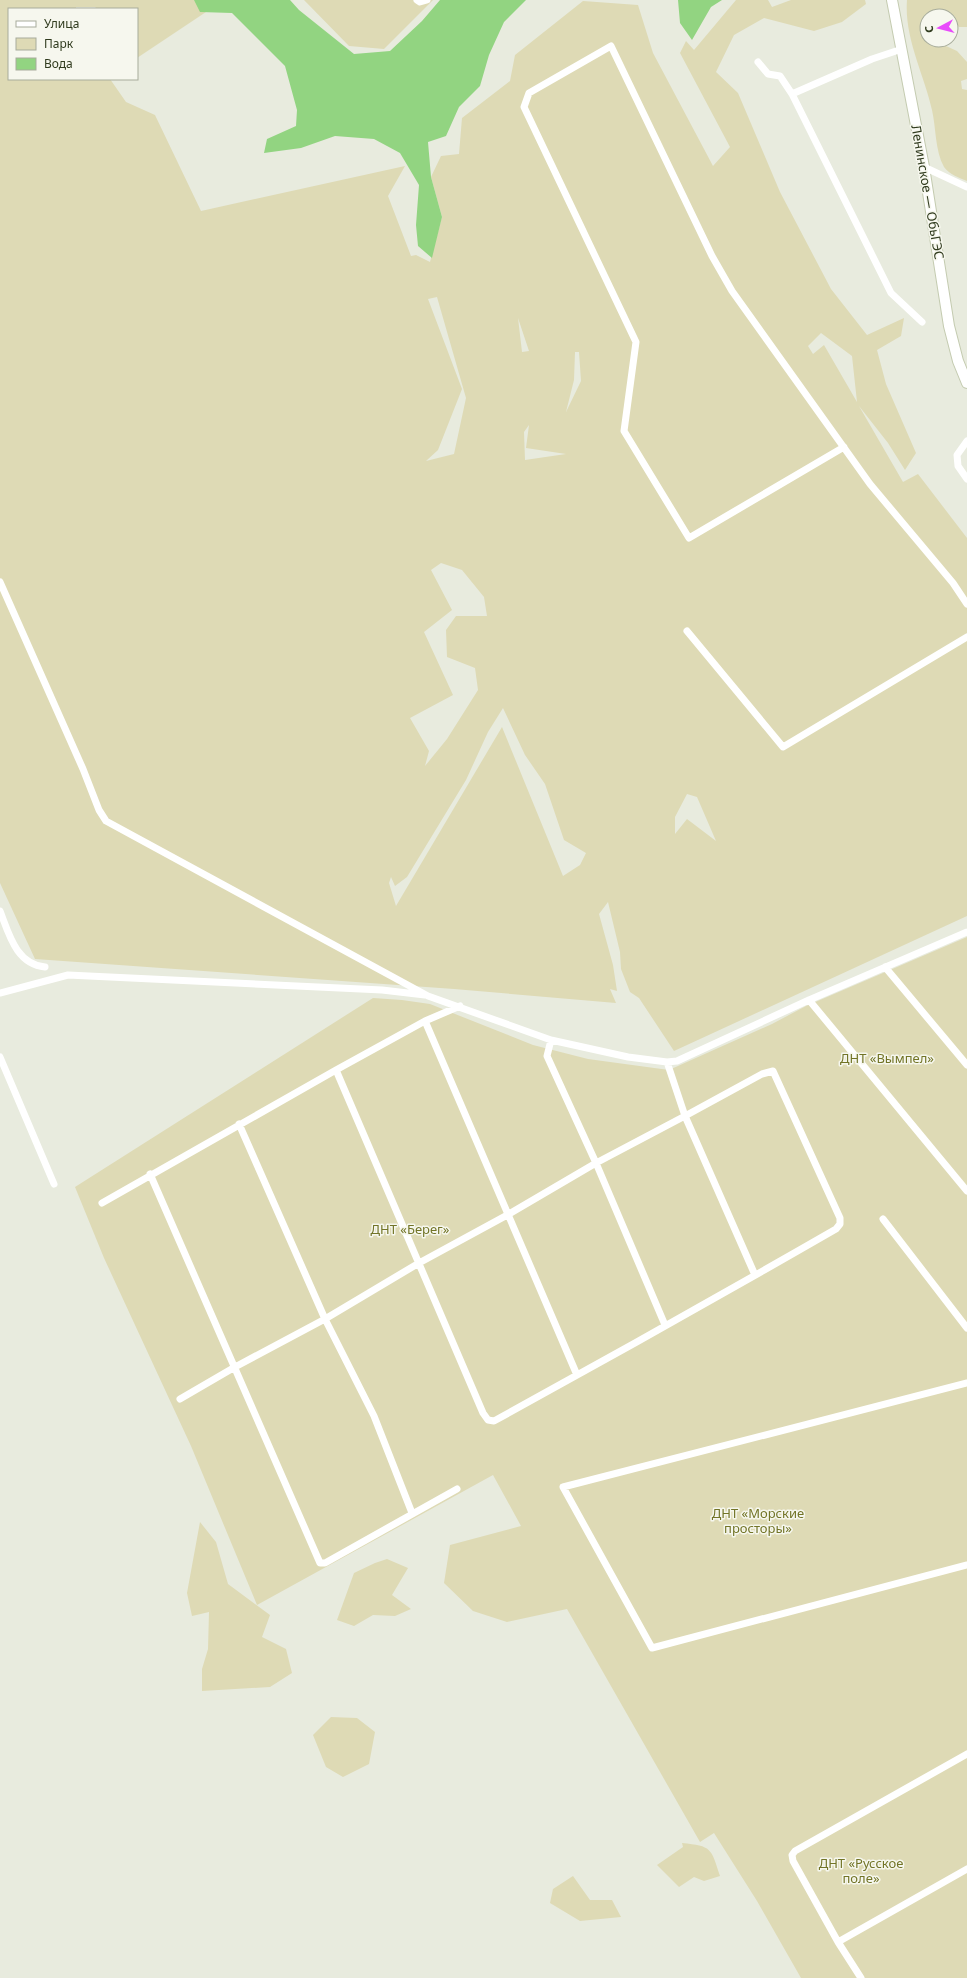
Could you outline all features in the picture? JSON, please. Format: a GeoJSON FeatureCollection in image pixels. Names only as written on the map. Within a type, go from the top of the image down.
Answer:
{"type":"FeatureCollection","features":[{"type":"Feature","properties":{"kind":"main road","name":"Ленинское — ОбьГЭС"},"geometry":{"type":"LineString","coordinates":[[893,5],[924,167],[950,326],[955,350],[966,377]]}},
{"type":"Feature","properties":{"kind":"street"},"geometry":{"type":"LineString","coordinates":[[417,0],[420,2],[427,0]]}},
{"type":"Feature","properties":{"kind":"street"},"geometry":{"type":"LineString","coordinates":[[844,447],[689,538],[624,432],[636,342],[524,107],[529,93],[611,46],[712,256],[732,291],[844,447],[870,484],[953,583],[967,604]]}},
{"type":"Feature","properties":{"kind":"street"},"geometry":{"type":"LineString","coordinates":[[792,94],[872,59],[902,48]]}},
{"type":"Feature","properties":{"kind":"street"},"geometry":{"type":"LineString","coordinates":[[758,62],[768,74],[780,76],[792,94],[891,293],[922,322]]}},
{"type":"Feature","properties":{"kind":"street"},"geometry":{"type":"LineString","coordinates":[[924,167],[967,187]]}},
{"type":"Feature","properties":{"kind":"street"},"geometry":{"type":"LineString","coordinates":[[967,441],[957,455],[958,466],[967,478]]}},
{"type":"Feature","properties":{"kind":"street"},"geometry":{"type":"LineString","coordinates":[[0,582],[83,769],[99,810],[106,821],[428,996]]}},
{"type":"Feature","properties":{"kind":"street"},"geometry":{"type":"LineString","coordinates":[[687,631],[783,747],[967,637]]}},
{"type":"Feature","properties":{"kind":"street"},"geometry":{"type":"LineString","coordinates":[[0,911],[17,952],[36,966],[45,967]]}},
{"type":"Feature","properties":{"kind":"street"},"geometry":{"type":"LineString","coordinates":[[0,993],[68,975],[382,990],[428,996],[460,1006],[551,1040],[628,1057],[667,1062],[677,1061],[809,1000],[967,932]]}},
{"type":"Feature","properties":{"kind":"street"},"geometry":{"type":"LineString","coordinates":[[885,967],[967,1065]]}},
{"type":"Feature","properties":{"kind":"street"},"geometry":{"type":"LineString","coordinates":[[809,1000],[967,1191]]}},
{"type":"Feature","properties":{"kind":"street"},"geometry":{"type":"LineString","coordinates":[[102,1203],[150,1174],[425,1021],[460,1006]]}},
{"type":"Feature","properties":{"kind":"street"},"geometry":{"type":"LineString","coordinates":[[425,1021],[577,1375]]}},
{"type":"Feature","properties":{"kind":"street"},"geometry":{"type":"LineString","coordinates":[[551,1040],[547,1056],[596,1163],[664,1326]]}},
{"type":"Feature","properties":{"kind":"street"},"geometry":{"type":"LineString","coordinates":[[0,1057],[54,1184]]}},
{"type":"Feature","properties":{"kind":"street"},"geometry":{"type":"LineString","coordinates":[[667,1062],[685,1116],[755,1276]]}},
{"type":"Feature","properties":{"kind":"street"},"geometry":{"type":"LineString","coordinates":[[180,1399],[235,1367],[325,1320],[419,1263],[596,1163],[762,1074],[773,1071],[840,1218],[840,1224],[836,1228],[755,1276],[494,1421],[488,1420],[483,1413],[419,1263],[336,1070]]}},
{"type":"Feature","properties":{"kind":"street"},"geometry":{"type":"LineString","coordinates":[[239,1124],[325,1320],[374,1416],[412,1513]]}},
{"type":"Feature","properties":{"kind":"street"},"geometry":{"type":"LineString","coordinates":[[150,1174],[320,1563],[325,1563],[456,1489]]}},
{"type":"Feature","properties":{"kind":"street"},"geometry":{"type":"LineString","coordinates":[[883,1219],[967,1328]]}},
{"type":"Feature","properties":{"kind":"street"},"geometry":{"type":"LineString","coordinates":[[967,1383],[562,1487],[652,1648],[967,1564]]}},
{"type":"Feature","properties":{"kind":"street"},"geometry":{"type":"LineString","coordinates":[[861,1978],[838,1942],[793,1861],[792,1855],[795,1851],[967,1754]]}},
{"type":"Feature","properties":{"kind":"street"},"geometry":{"type":"LineString","coordinates":[[838,1942],[967,1869]]}},
{"type":"Feature","properties":{"kind":"green space"},"geometry":{"type":"Polygon","coordinates":[[[0,0],[204,0],[209,10],[138,57],[138,8],[8,8],[8,80],[111,80],[126,102],[155,115],[201,211],[405,166],[388,196],[411,256],[416,255],[430,262],[442,217],[431,177],[441,156],[459,154],[462,118],[510,81],[515,55],[583,1],[638,5],[653,53],[713,166],[730,147],[680,53],[686,41],[694,50],[736,0],[768,0],[772,7],[791,0],[865,0],[866,4],[842,22],[814,31],[764,18],[734,35],[716,72],[738,93],[780,192],[831,289],[867,335],[904,318],[901,336],[877,350],[886,384],[916,453],[905,470],[888,443],[859,406],[903,482],[918,474],[967,538],[967,916],[674,1051],[639,998],[630,992],[621,969],[620,952],[608,902],[599,914],[613,965],[617,991],[610,989],[616,1003],[454,989],[35,959],[0,883],[0,0]],[[437,297],[428,299],[462,389],[438,450],[426,461],[454,454],[466,398],[437,297]],[[518,318],[522,352],[529,351],[518,318]],[[821,333],[808,346],[813,354],[824,345],[857,402],[852,356],[821,333]],[[575,352],[574,380],[566,412],[581,381],[579,352],[575,352]],[[529,425],[524,432],[525,460],[566,454],[526,448],[529,425]],[[441,563],[431,570],[452,610],[424,632],[453,695],[410,718],[429,751],[425,766],[447,739],[478,690],[475,668],[447,657],[446,630],[456,616],[487,616],[484,597],[462,570],[441,563]],[[503,708],[488,732],[466,780],[407,877],[395,886],[391,877],[389,883],[396,906],[502,727],[563,876],[580,865],[586,853],[564,840],[545,784],[525,755],[503,708]],[[687,794],[675,817],[675,834],[687,819],[716,841],[697,797],[687,794]]]}},
{"type":"Feature","properties":{"kind":"green space"},"geometry":{"type":"Polygon","coordinates":[[[304,0],[433,0],[384,49],[349,46],[304,0]]]}},
{"type":"Feature","properties":{"kind":"green space"},"geometry":{"type":"Polygon","coordinates":[[[907,0],[967,0],[967,27],[959,27],[959,8],[919,8],[919,48],[950,48],[957,51],[967,62],[967,79],[961,81],[962,89],[967,90],[967,181],[949,172],[941,161],[937,146],[929,96],[911,42],[907,14],[907,0]]]}},
{"type":"Feature","properties":{"kind":"green space"},"geometry":{"type":"Polygon","coordinates":[[[967,937],[967,1978],[801,1978],[757,1901],[714,1833],[700,1842],[567,1609],[507,1622],[473,1611],[444,1583],[450,1545],[521,1526],[493,1475],[257,1605],[191,1446],[104,1258],[75,1187],[373,998],[430,1004],[533,1045],[588,1059],[669,1070],[772,1024],[806,1006],[967,937]]]}},
{"type":"Feature","properties":{"kind":"green space"},"geometry":{"type":"Polygon","coordinates":[[[200,1522],[216,1542],[228,1584],[270,1615],[262,1637],[286,1649],[292,1673],[270,1687],[202,1691],[202,1669],[208,1649],[209,1612],[192,1616],[187,1593],[200,1522]]]}},
{"type":"Feature","properties":{"kind":"green space"},"geometry":{"type":"Polygon","coordinates":[[[387,1559],[408,1568],[392,1595],[411,1609],[395,1616],[373,1615],[354,1626],[337,1620],[354,1573],[387,1559]]]}},
{"type":"Feature","properties":{"kind":"green space"},"geometry":{"type":"Polygon","coordinates":[[[331,1717],[357,1718],[375,1732],[369,1764],[343,1777],[326,1767],[313,1735],[331,1717]]]}},
{"type":"Feature","properties":{"kind":"green space"},"geometry":{"type":"Polygon","coordinates":[[[682,1843],[699,1845],[709,1850],[712,1854],[720,1876],[704,1881],[694,1877],[679,1887],[657,1865],[683,1847],[682,1843]]]}},
{"type":"Feature","properties":{"kind":"green space"},"geometry":{"type":"Polygon","coordinates":[[[573,1876],[590,1900],[612,1900],[621,1917],[580,1921],[550,1903],[553,1889],[573,1876]]]}},
{"type":"Feature","properties":{"kind":"water"},"geometry":{"type":"Polygon","coordinates":[[[194,0],[290,0],[299,10],[354,54],[390,51],[422,21],[440,0],[526,0],[504,22],[489,55],[480,86],[459,107],[446,136],[428,142],[431,177],[442,217],[432,258],[418,246],[416,225],[419,185],[400,153],[374,139],[335,136],[301,148],[264,153],[267,139],[296,126],[297,110],[285,66],[232,13],[200,12],[194,0]]]}},
{"type":"Feature","properties":{"kind":"water"},"geometry":{"type":"Polygon","coordinates":[[[678,0],[722,0],[711,7],[692,40],[680,23],[678,0]]]}},
{"type":"Feature","properties":{"kind":"park label","name":"ДНТ «Вымпел»"},"geometry":{"type":"Point","coordinates":[887,1058]}},
{"type":"Feature","properties":{"kind":"park label","name":"ДНТ «Берег»"},"geometry":{"type":"Point","coordinates":[410,1229]}},
{"type":"Feature","properties":{"kind":"park label","name":"ДНТ «Морские просторы»"},"geometry":{"type":"Point","coordinates":[758,1520]}},
{"type":"Feature","properties":{"kind":"park label","name":"ДНТ «Русское поле»"},"geometry":{"type":"Point","coordinates":[861,1870]}}]}
